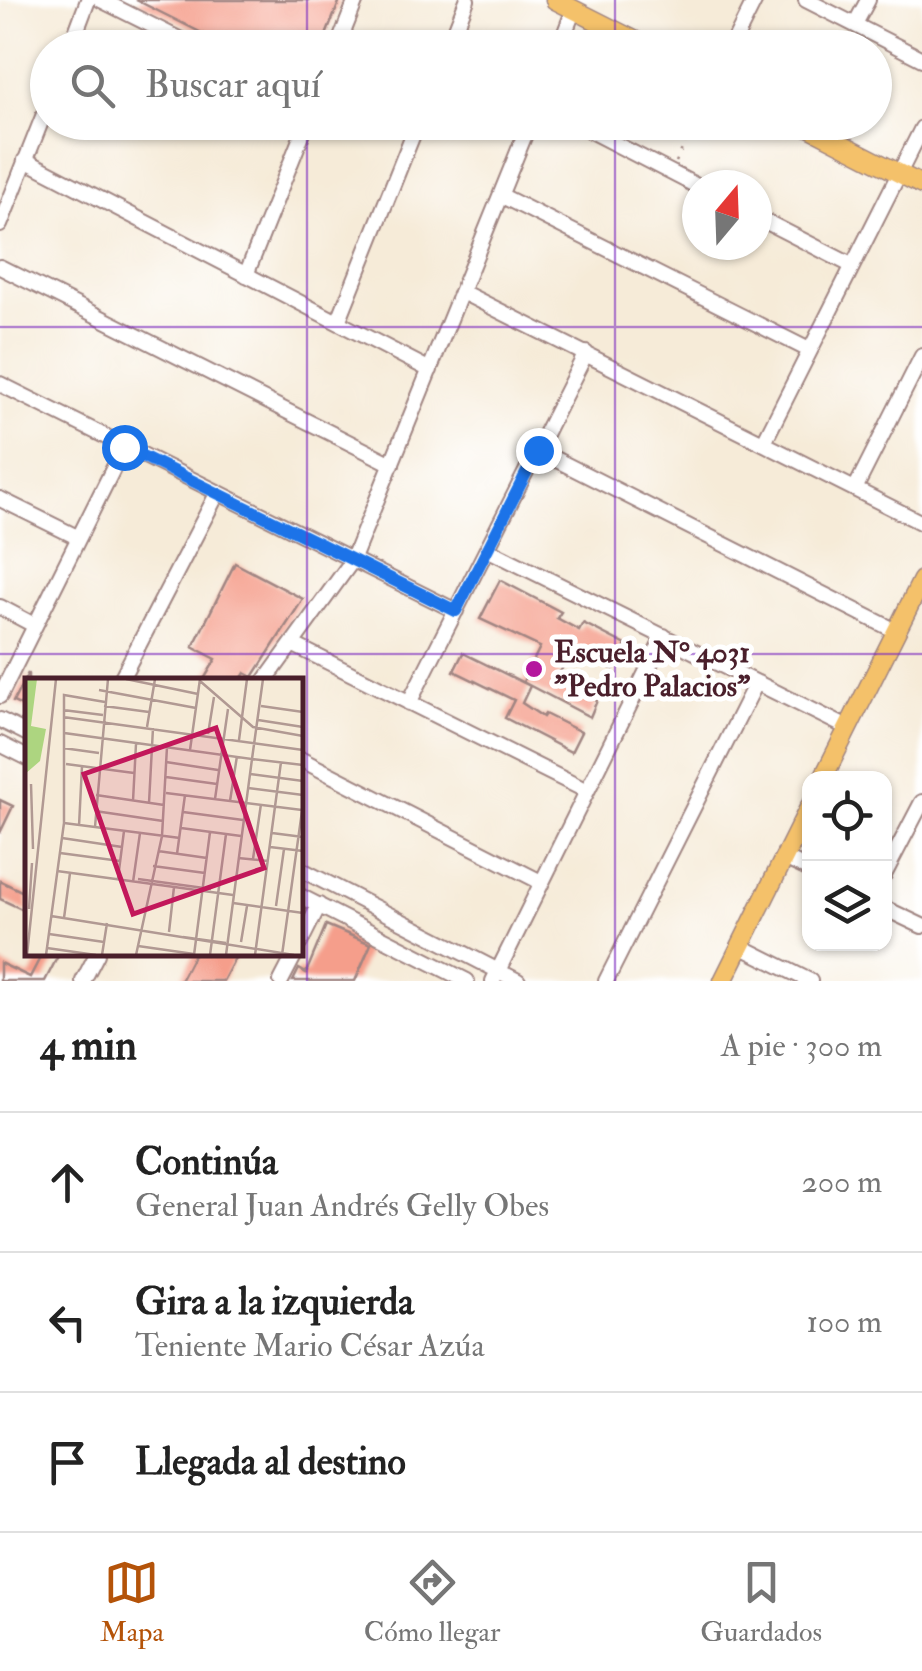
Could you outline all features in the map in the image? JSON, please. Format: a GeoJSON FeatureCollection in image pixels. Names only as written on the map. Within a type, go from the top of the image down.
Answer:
{"type":"FeatureCollection","features":[{"type":"Feature","properties":{"kind":"main road"},"geometry":{"type":"LineString","coordinates":[[555,0],[615,30]]}},
{"type":"Feature","properties":{"kind":"main road"},"geometry":{"type":"LineString","coordinates":[[834,140],[922,185]]}},
{"type":"Feature","properties":{"kind":"main road"},"geometry":{"type":"LineString","coordinates":[[826,771],[922,580]]}},
{"type":"Feature","properties":{"kind":"main road"},"geometry":{"type":"LineString","coordinates":[[723,981],[802,822]]}},
{"type":"Feature","properties":{"kind":"street"},"geometry":{"type":"LineString","coordinates":[[77,30],[88,0]]}},
{"type":"Feature","properties":{"kind":"street"},"geometry":{"type":"LineString","coordinates":[[101,0],[162,30]]}},
{"type":"Feature","properties":{"kind":"street"},"geometry":{"type":"LineString","coordinates":[[344,30],[356,0]]}},
{"type":"Feature","properties":{"kind":"street"},"geometry":{"type":"LineString","coordinates":[[455,30],[467,0]]}},
{"type":"Feature","properties":{"kind":"street"},"geometry":{"type":"LineString","coordinates":[[740,30],[754,0]]}},
{"type":"Feature","properties":{"kind":"street"},"geometry":{"type":"LineString","coordinates":[[806,0],[866,30]]}},
{"type":"Feature","properties":{"kind":"street"},"geometry":{"type":"LineString","coordinates":[[855,24],[868,0]]}},
{"type":"Feature","properties":{"kind":"street"},"geometry":{"type":"LineString","coordinates":[[566,30],[574,9]]}},
{"type":"Feature","properties":{"kind":"street"},"geometry":{"type":"LineString","coordinates":[[892,44],[922,60]]}},
{"type":"Feature","properties":{"kind":"street"},"geometry":{"type":"LineString","coordinates":[[764,442],[922,128]]}},
{"type":"Feature","properties":{"kind":"street"},"geometry":{"type":"LineString","coordinates":[[0,225],[33,140]]}},
{"type":"Feature","properties":{"kind":"street"},"geometry":{"type":"LineString","coordinates":[[246,275],[300,140]]}},
{"type":"Feature","properties":{"kind":"street"},"geometry":{"type":"LineString","coordinates":[[338,322],[411,140]]}},
{"type":"Feature","properties":{"kind":"street"},"geometry":{"type":"LineString","coordinates":[[267,678],[352,561],[523,140]]}},
{"type":"Feature","properties":{"kind":"street"},"geometry":{"type":"LineString","coordinates":[[608,140],[682,178]]}},
{"type":"Feature","properties":{"kind":"street"},"geometry":{"type":"LineString","coordinates":[[25,160],[430,370]]}},
{"type":"Feature","properties":{"kind":"street"},"geometry":{"type":"LineString","coordinates":[[502,196],[809,350]]}},
{"type":"Feature","properties":{"kind":"street"},"geometry":{"type":"LineString","coordinates":[[772,225],[852,265]]}},
{"type":"Feature","properties":{"kind":"street"},"geometry":{"type":"LineString","coordinates":[[0,267],[392,464]]}},
{"type":"Feature","properties":{"kind":"street"},"geometry":{"type":"LineString","coordinates":[[462,292],[922,523]]}},
{"type":"Feature","properties":{"kind":"street"},"geometry":{"type":"LineString","coordinates":[[409,702],[586,353]]}},
{"type":"Feature","properties":{"kind":"street"},"geometry":{"type":"LineString","coordinates":[[855,489],[922,356]]}},
{"type":"Feature","properties":{"kind":"street"},"geometry":{"type":"LineString","coordinates":[[0,384],[456,611]]}},
{"type":"Feature","properties":{"kind":"street"},"geometry":{"type":"LineString","coordinates":[[0,696],[124,447]]}},
{"type":"Feature","properties":{"kind":"street"},"geometry":{"type":"LineString","coordinates":[[538,450],[896,632]]}},
{"type":"Feature","properties":{"kind":"street"},"geometry":{"type":"LineString","coordinates":[[122,678],[217,494]]}},
{"type":"Feature","properties":{"kind":"street"},"geometry":{"type":"LineString","coordinates":[[0,499],[77,538]]}},
{"type":"Feature","properties":{"kind":"street"},"geometry":{"type":"LineString","coordinates":[[487,549],[848,728]]}},
{"type":"Feature","properties":{"kind":"street"},"geometry":{"type":"LineString","coordinates":[[0,607],[34,625]]}},
{"type":"Feature","properties":{"kind":"street"},"geometry":{"type":"LineString","coordinates":[[495,976],[664,636]]}},
{"type":"Feature","properties":{"kind":"street"},"geometry":{"type":"LineString","coordinates":[[292,644],[586,791]]}},
{"type":"Feature","properties":{"kind":"street"},"geometry":{"type":"LineString","coordinates":[[606,981],[756,683]]}},
{"type":"Feature","properties":{"kind":"street"},"geometry":{"type":"LineString","coordinates":[[0,720],[25,732]]}},
{"type":"Feature","properties":{"kind":"street"},"geometry":{"type":"LineString","coordinates":[[0,744],[25,756]]}},
{"type":"Feature","properties":{"kind":"street"},"geometry":{"type":"LineString","coordinates":[[302,760],[541,882]]}},
{"type":"Feature","properties":{"kind":"street"},"geometry":{"type":"LineString","coordinates":[[891,861],[922,802]]}},
{"type":"Feature","properties":{"kind":"street"},"geometry":{"type":"LineString","coordinates":[[784,858],[802,866]]}},
{"type":"Feature","properties":{"kind":"street"},"geometry":{"type":"LineString","coordinates":[[302,870],[495,976],[518,981]]}},
{"type":"Feature","properties":{"kind":"street"},"geometry":{"type":"LineString","coordinates":[[302,897],[467,981]]}},
{"type":"Feature","properties":{"kind":"street"},"geometry":{"type":"LineString","coordinates":[[302,939],[319,905]]}},
{"type":"Feature","properties":{"kind":"street"},"geometry":{"type":"LineString","coordinates":[[892,912],[922,926]]}},
{"type":"Feature","properties":{"kind":"street"},"geometry":{"type":"LineString","coordinates":[[740,946],[810,981]]}},
{"type":"Feature","properties":{"kind":"street"},"geometry":{"type":"LineString","coordinates":[[84,981],[96,956]]}},
{"type":"Feature","properties":{"kind":"street"},"geometry":{"type":"LineString","coordinates":[[281,981],[294,956]]}},
{"type":"Feature","properties":{"kind":"path"},"geometry":{"type":"LineString","coordinates":[[670,172],[686,140]]}},
{"type":"Feature","properties":{"kind":"building"},"geometry":{"type":"Polygon","coordinates":[[[136,0],[340,0],[328,30],[196,30],[136,0]]]}},
{"type":"Feature","properties":{"kind":"building"},"geometry":{"type":"Polygon","coordinates":[[[235,563],[303,599],[253,677],[245,673],[242,678],[205,678],[216,659],[193,647],[235,563]]]}},
{"type":"Feature","properties":{"kind":"building"},"geometry":{"type":"Polygon","coordinates":[[[500,580],[561,612],[557,618],[579,630],[583,623],[626,645],[613,669],[571,649],[558,677],[598,698],[590,717],[523,682],[540,647],[480,619],[500,580]]]}},
{"type":"Feature","properties":{"kind":"building"},"geometry":{"type":"Polygon","coordinates":[[[463,653],[530,686],[522,703],[543,717],[545,714],[581,732],[571,752],[505,718],[514,700],[454,671],[463,653]]]}},
{"type":"Feature","properties":{"kind":"building"},"geometry":{"type":"Polygon","coordinates":[[[25,679],[25,708],[13,702],[25,679]]]}},
{"type":"Feature","properties":{"kind":"building"},"geometry":{"type":"Polygon","coordinates":[[[0,800],[13,806],[0,833],[0,800]]]}},
{"type":"Feature","properties":{"kind":"building"},"geometry":{"type":"Polygon","coordinates":[[[0,881],[25,893],[25,911],[0,899],[0,881]]]}},
{"type":"Feature","properties":{"kind":"building"},"geometry":{"type":"Polygon","coordinates":[[[326,925],[371,944],[355,981],[293,981],[299,969],[306,973],[326,925]]]}},
{"type":"Feature","properties":{"kind":"building"},"geometry":{"type":"Polygon","coordinates":[[[41,956],[58,956],[45,981],[0,981],[0,963],[30,977],[41,956]]]}},
{"type":"Feature","properties":{"kind":"building"},"geometry":{"type":"Polygon","coordinates":[[[193,956],[236,956],[223,981],[180,981],[193,956]]]}},
{"type":"Feature","properties":{"kind":"place","name":"Escuela N° 4031 \"Pedro Palacios\""},"geometry":{"type":"Point","coordinates":[534,669]}},
{"type":"Feature","properties":{"kind":"route"},"geometry":{"type":"LineString","coordinates":[[124,447],[456,611],[538,450]]}}]}
